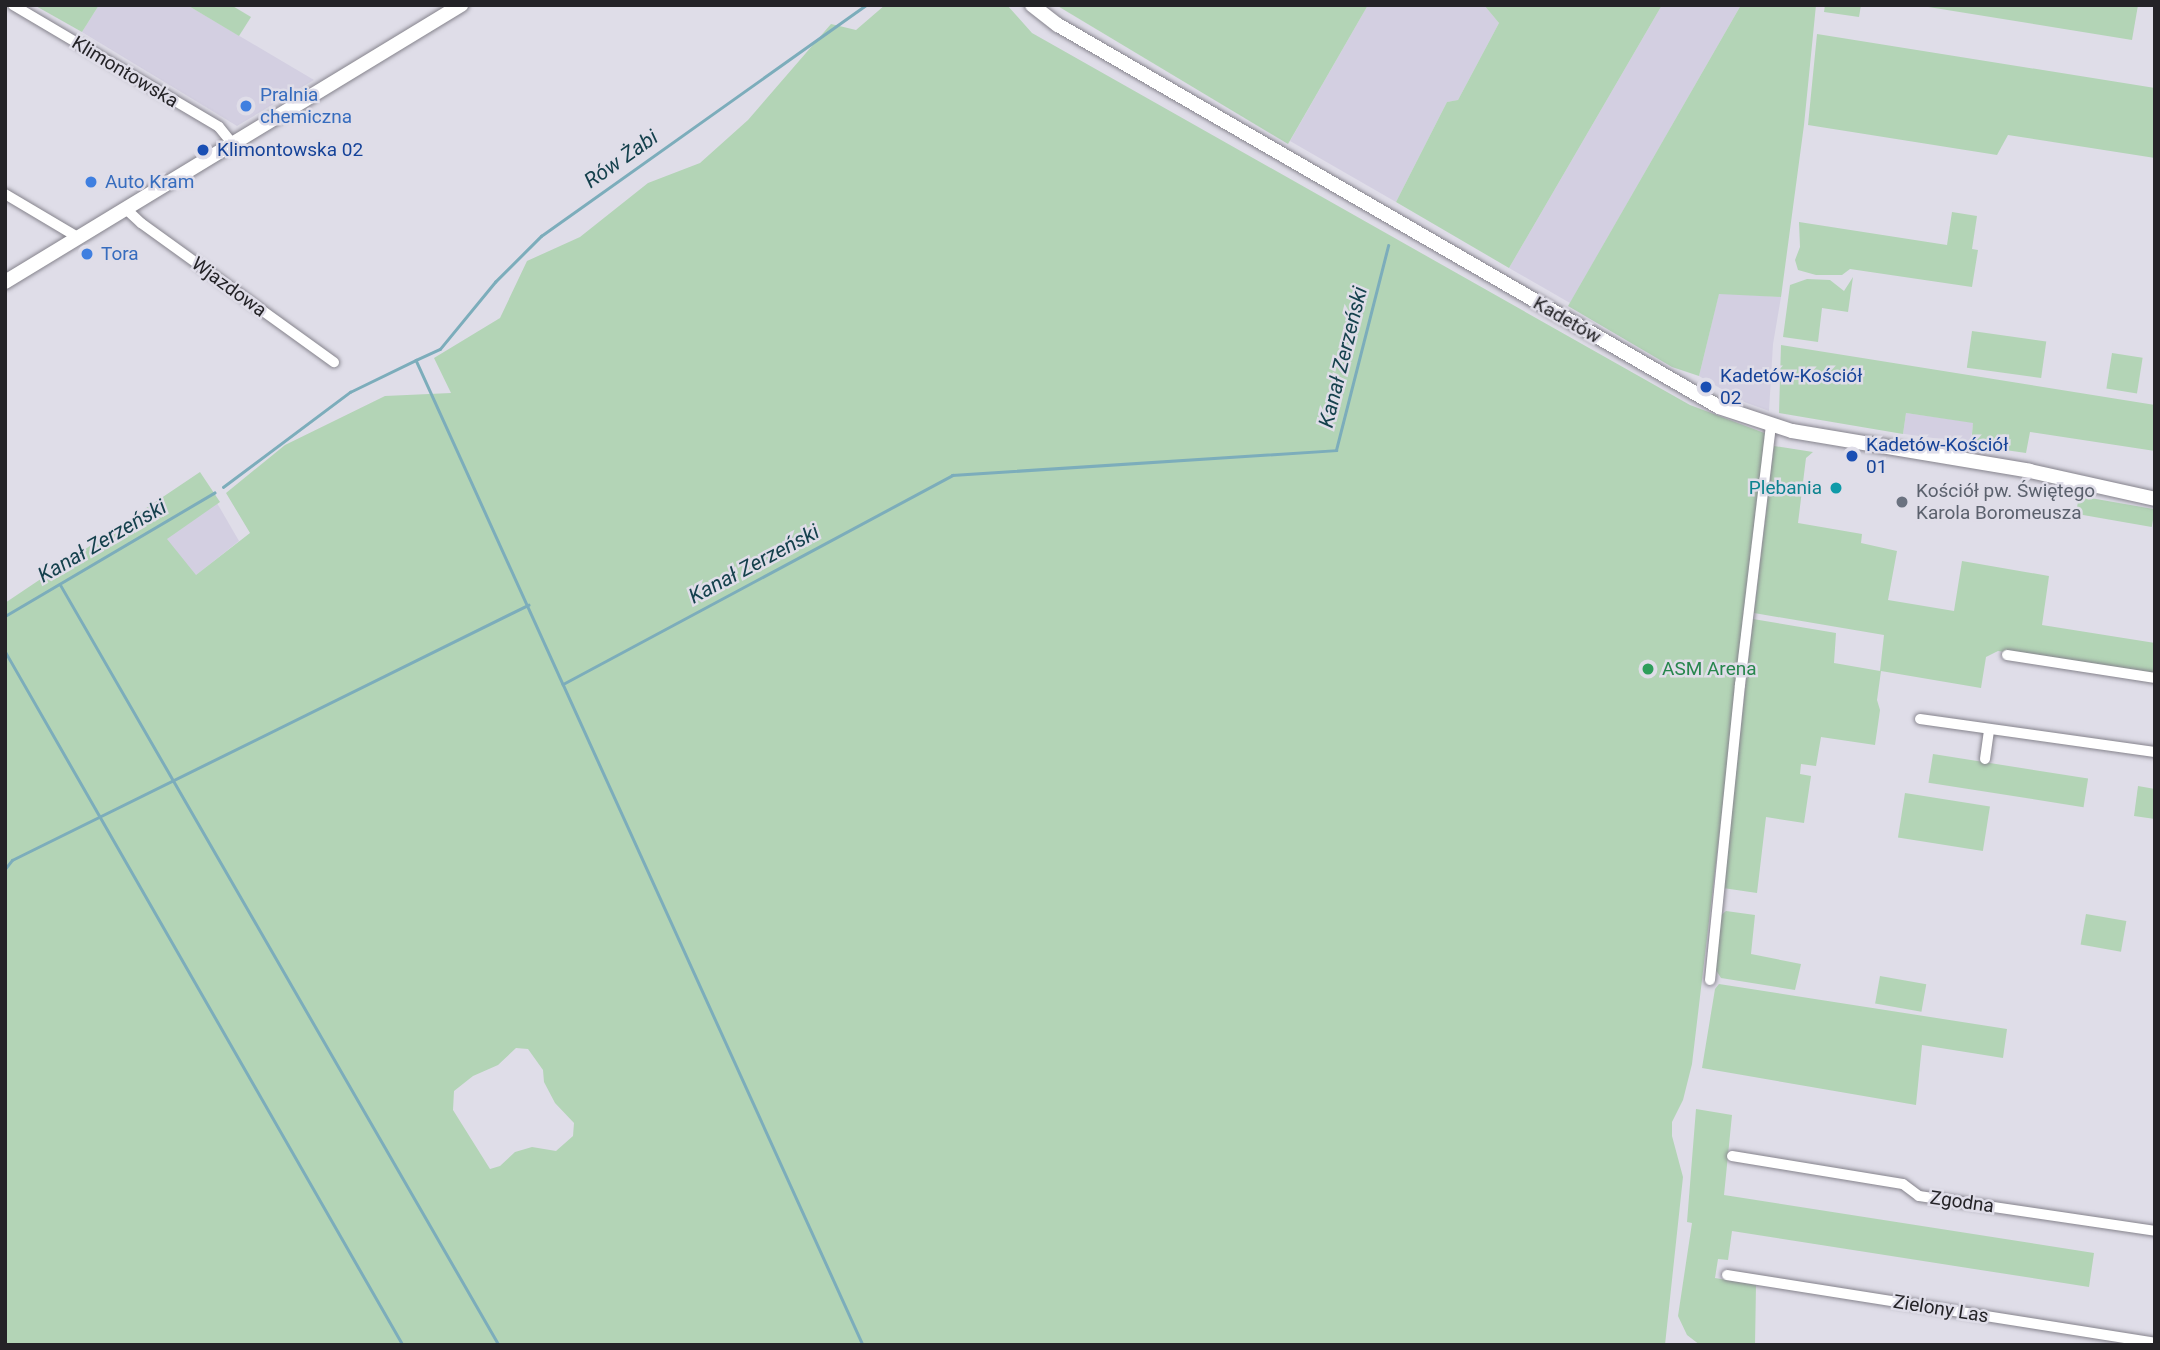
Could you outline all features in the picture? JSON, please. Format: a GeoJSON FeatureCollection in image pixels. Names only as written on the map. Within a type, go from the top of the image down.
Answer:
{"type":"FeatureCollection","features":[{"type":"Feature","properties":{"kind":"street","name":"Klimontowska"},"geometry":{"type":"LineString","coordinates":[[13,5],[219,127],[233,144]]}},
{"type":"Feature","properties":{"kind":"street"},"geometry":{"type":"LineString","coordinates":[[5,282],[461,5]]}},
{"type":"Feature","properties":{"kind":"street","name":"Kadetów"},"geometry":{"type":"LineString","coordinates":[[1032,5],[1058,25],[1699,397],[1771,426],[2030,471],[2155,499]]}},
{"type":"Feature","properties":{"kind":"street"},"geometry":{"type":"LineString","coordinates":[[5,194],[79,238]]}},
{"type":"Feature","properties":{"kind":"street","name":"Wjazdowa"},"geometry":{"type":"LineString","coordinates":[[126,209],[141,223],[334,362]]}},
{"type":"Feature","properties":{"kind":"street"},"geometry":{"type":"LineString","coordinates":[[1710,979],[1740,685],[1771,426]]}},
{"type":"Feature","properties":{"kind":"street"},"geometry":{"type":"LineString","coordinates":[[2007,655],[2155,678]]}},
{"type":"Feature","properties":{"kind":"street"},"geometry":{"type":"LineString","coordinates":[[1920,719],[2155,752]]}},
{"type":"Feature","properties":{"kind":"street"},"geometry":{"type":"LineString","coordinates":[[1985,759],[1989,730]]}},
{"type":"Feature","properties":{"kind":"street","name":"Zgodna"},"geometry":{"type":"LineString","coordinates":[[1732,1156],[1903,1184],[1919,1196],[2155,1231]]}},
{"type":"Feature","properties":{"kind":"street","name":"Zielony Las"},"geometry":{"type":"LineString","coordinates":[[1727,1275],[2155,1343]]}},
{"type":"Feature","properties":{"kind":"shaded area"},"geometry":{"type":"Polygon","coordinates":[[[99,5],[187,5],[314,80],[237,126],[82,32],[99,5]]]}},
{"type":"Feature","properties":{"kind":"shaded area"},"geometry":{"type":"Polygon","coordinates":[[[1368,5],[1484,5],[1499,23],[1458,100],[1447,102],[1396,202],[1290,141],[1368,5]]]}},
{"type":"Feature","properties":{"kind":"shaded area"},"geometry":{"type":"Polygon","coordinates":[[[1662,5],[1741,5],[1570,303],[1509,268],[1662,5]]]}},
{"type":"Feature","properties":{"kind":"shaded area"},"geometry":{"type":"Polygon","coordinates":[[[1719,293],[1781,297],[1773,344],[1769,411],[1744,402],[1699,376],[1719,293]]]}},
{"type":"Feature","properties":{"kind":"shaded area"},"geometry":{"type":"Polygon","coordinates":[[[1906,413],[1973,422],[1970,443],[1903,434],[1906,413]]]}},
{"type":"Feature","properties":{"kind":"shaded area"},"geometry":{"type":"Polygon","coordinates":[[[217,503],[239,541],[195,576],[166,539],[217,503]]]}},
{"type":"Feature","properties":{"kind":"green space"},"geometry":{"type":"Polygon","coordinates":[[[34,5],[99,5],[82,32],[34,5]]]}},
{"type":"Feature","properties":{"kind":"green space"},"geometry":{"type":"Polygon","coordinates":[[[187,5],[231,5],[251,17],[239,36],[187,5]]]}},
{"type":"Feature","properties":{"kind":"green space"},"geometry":{"type":"Polygon","coordinates":[[[885,5],[1007,5],[1032,33],[1690,405],[1767,434],[1692,1064],[1683,1100],[1672,1122],[1672,1136],[1683,1177],[1665,1345],[5,1345],[5,603],[200,472],[220,502],[167,539],[196,575],[250,533],[226,493],[285,445],[385,396],[451,393],[434,358],[500,318],[527,261],[580,237],[648,183],[700,163],[748,120],[831,24],[856,30],[885,5]],[[516,1048],[498,1065],[473,1076],[454,1091],[453,1110],[490,1169],[500,1166],[515,1152],[532,1147],[556,1151],[573,1136],[574,1123],[555,1103],[544,1082],[543,1070],[528,1049],[516,1048]]]}},
{"type":"Feature","properties":{"kind":"green space"},"geometry":{"type":"Polygon","coordinates":[[[1056,5],[1368,5],[1288,144],[1056,5]]]}},
{"type":"Feature","properties":{"kind":"green space"},"geometry":{"type":"Polygon","coordinates":[[[1484,5],[1662,5],[1509,268],[1396,202],[1447,102],[1458,100],[1499,23],[1484,5]]]}},
{"type":"Feature","properties":{"kind":"green space"},"geometry":{"type":"Polygon","coordinates":[[[1741,5],[1816,5],[1804,125],[1781,297],[1719,294],[1699,376],[1672,367],[1568,306],[1741,5]]]}},
{"type":"Feature","properties":{"kind":"green space"},"geometry":{"type":"Polygon","coordinates":[[[1825,5],[1861,5],[1859,17],[1824,12],[1825,5]]]}},
{"type":"Feature","properties":{"kind":"green space"},"geometry":{"type":"Polygon","coordinates":[[[1916,5],[2138,5],[2132,40],[1916,5]]]}},
{"type":"Feature","properties":{"kind":"green space"},"geometry":{"type":"Polygon","coordinates":[[[1817,34],[2155,88],[2155,158],[2008,135],[1997,155],[1808,125],[1817,34]]]}},
{"type":"Feature","properties":{"kind":"green space"},"geometry":{"type":"Polygon","coordinates":[[[1952,212],[1977,216],[1972,249],[1978,250],[1972,287],[1850,269],[1842,275],[1816,275],[1798,270],[1795,260],[1800,247],[1799,222],[1947,245],[1952,212]]]}},
{"type":"Feature","properties":{"kind":"green space"},"geometry":{"type":"Polygon","coordinates":[[[1853,277],[1848,312],[1822,308],[1818,342],[1783,337],[1790,285],[1807,279],[1830,280],[1844,291],[1853,277]]]}},
{"type":"Feature","properties":{"kind":"green space"},"geometry":{"type":"Polygon","coordinates":[[[1972,331],[2046,341],[2041,378],[1967,368],[1972,331]]]}},
{"type":"Feature","properties":{"kind":"green space"},"geometry":{"type":"Polygon","coordinates":[[[1781,345],[2155,405],[2155,451],[2030,432],[2026,453],[1971,445],[1973,423],[1906,413],[1903,434],[1779,413],[1781,345]]]}},
{"type":"Feature","properties":{"kind":"green space"},"geometry":{"type":"Polygon","coordinates":[[[2112,353],[2143,358],[2137,393],[2106,389],[2112,353]]]}},
{"type":"Feature","properties":{"kind":"green space"},"geometry":{"type":"Polygon","coordinates":[[[1774,446],[1813,452],[1806,458],[1798,523],[1862,534],[1861,543],[1897,551],[1888,600],[1954,611],[1962,561],[2049,576],[2042,625],[2155,643],[2155,673],[1998,651],[1986,657],[1981,688],[1881,671],[1877,700],[1880,710],[1875,745],[1821,737],[1816,766],[1801,764],[1800,774],[1811,776],[1804,823],[1766,817],[1757,893],[1723,888],[1753,619],[1836,633],[1834,663],[1880,671],[1884,635],[1754,613],[1774,446]]]}},
{"type":"Feature","properties":{"kind":"green space"},"geometry":{"type":"Polygon","coordinates":[[[2079,496],[2155,509],[2152,527],[2076,514],[2079,496]]]}},
{"type":"Feature","properties":{"kind":"green space"},"geometry":{"type":"Polygon","coordinates":[[[1933,754],[2088,779],[2084,807],[1928,783],[1933,754]]]}},
{"type":"Feature","properties":{"kind":"green space"},"geometry":{"type":"Polygon","coordinates":[[[2138,786],[2155,789],[2155,819],[2134,816],[2138,786]]]}},
{"type":"Feature","properties":{"kind":"green space"},"geometry":{"type":"Polygon","coordinates":[[[1905,793],[1990,806],[1983,851],[1898,837],[1905,793]]]}},
{"type":"Feature","properties":{"kind":"green space"},"geometry":{"type":"Polygon","coordinates":[[[1726,911],[1755,915],[1751,954],[1801,964],[1795,990],[1721,978],[1714,967],[1720,916],[1726,911]]]}},
{"type":"Feature","properties":{"kind":"green space"},"geometry":{"type":"Polygon","coordinates":[[[2086,914],[2126,921],[2121,952],[2081,945],[2086,914]]]}},
{"type":"Feature","properties":{"kind":"green space"},"geometry":{"type":"Polygon","coordinates":[[[1880,976],[1926,984],[1921,1012],[1875,1004],[1880,976]]]}},
{"type":"Feature","properties":{"kind":"green space"},"geometry":{"type":"Polygon","coordinates":[[[1719,984],[2007,1029],[2003,1058],[1922,1045],[1916,1105],[1702,1068],[1715,989],[1719,984]]]}},
{"type":"Feature","properties":{"kind":"green space"},"geometry":{"type":"Polygon","coordinates":[[[1696,1109],[1732,1115],[1724,1195],[2094,1253],[2089,1287],[1732,1231],[1728,1260],[1718,1259],[1715,1278],[1756,1285],[1755,1345],[1700,1345],[1687,1335],[1678,1316],[1692,1223],[1687,1222],[1696,1109]]]}},
{"type":"Feature","properties":{"kind":"waterway","name":"Rów Żabi"},"geometry":{"type":"LineString","coordinates":[[416,360],[440,349],[495,282],[541,236],[866,5]]}},
{"type":"Feature","properties":{"kind":"waterway","name":"Kanał Zerzeński"},"geometry":{"type":"LineString","coordinates":[[223,487],[350,392],[416,360],[563,684],[952,475],[1336,450],[1388,246]]}},
{"type":"Feature","properties":{"kind":"waterway","name":"Kanał Zerzeński"},"geometry":{"type":"LineString","coordinates":[[5,616],[214,493]]}},
{"type":"Feature","properties":{"kind":"waterway"},"geometry":{"type":"LineString","coordinates":[[60,584],[499,1345]]}},
{"type":"Feature","properties":{"kind":"waterway"},"geometry":{"type":"LineString","coordinates":[[5,869],[12,860],[528,605]]}},
{"type":"Feature","properties":{"kind":"waterway"},"geometry":{"type":"LineString","coordinates":[[5,651],[403,1345]]}},
{"type":"Feature","properties":{"kind":"waterway"},"geometry":{"type":"LineString","coordinates":[[563,684],[863,1345]]}},
{"type":"Feature","properties":{"kind":"place","name":"Pralnia chemiczna"},"geometry":{"type":"Point","coordinates":[246,106]}},
{"type":"Feature","properties":{"kind":"place","name":"Klimontowska 02"},"geometry":{"type":"Point","coordinates":[203,150]}},
{"type":"Feature","properties":{"kind":"place","name":"Auto Kram"},"geometry":{"type":"Point","coordinates":[91,182]}},
{"type":"Feature","properties":{"kind":"place","name":"Tora"},"geometry":{"type":"Point","coordinates":[87,254]}},
{"type":"Feature","properties":{"kind":"place","name":"Kadetów-Kościół 02"},"geometry":{"type":"Point","coordinates":[1706,387]}},
{"type":"Feature","properties":{"kind":"place","name":"Kadetów-Kościół 01"},"geometry":{"type":"Point","coordinates":[1852,456]}},
{"type":"Feature","properties":{"kind":"place","name":"Plebania"},"geometry":{"type":"Point","coordinates":[1836,488]}},
{"type":"Feature","properties":{"kind":"place","name":"Kościół pw. Świętego Karola Boromeusza"},"geometry":{"type":"Point","coordinates":[1902,502]}},
{"type":"Feature","properties":{"kind":"place","name":"ASM Arena"},"geometry":{"type":"Point","coordinates":[1648,669]}}]}
